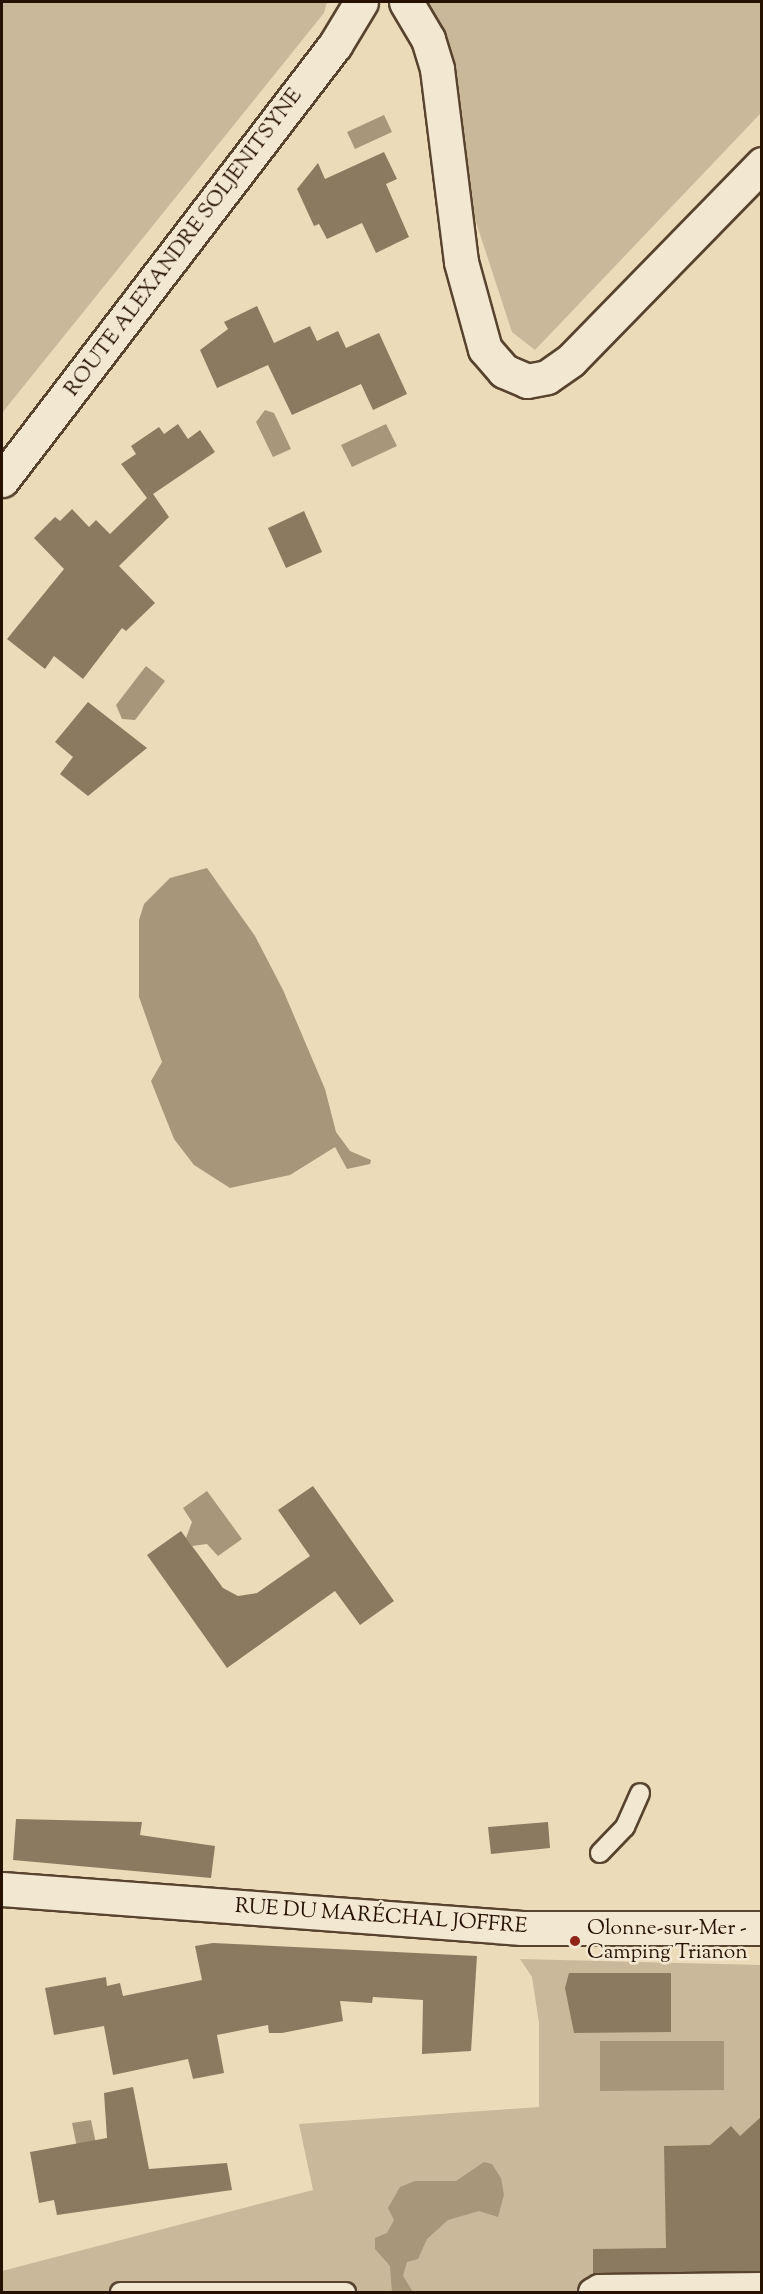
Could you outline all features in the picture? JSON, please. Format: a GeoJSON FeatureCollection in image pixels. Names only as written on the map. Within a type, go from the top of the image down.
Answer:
{"type":"FeatureCollection","features":[{"type":"Feature","properties":{"kind":"street","name":"ROUTE ALEXANDRE SOLJENITSYNE"},"geometry":{"type":"LineString","coordinates":[[2,480],[336,45],[361,2]]}},
{"type":"Feature","properties":{"kind":"street"},"geometry":{"type":"LineString","coordinates":[[406,2],[428,39],[437,69],[461,262],[485,349],[504,371],[527,381],[547,377],[571,360],[762,164]]}},
{"type":"Feature","properties":{"kind":"street","name":"RUE DU MARÉCHAL JOFFRE"},"geometry":{"type":"LineString","coordinates":[[2,1889],[522,1928],[762,1928]]}},
{"type":"Feature","properties":{"kind":"street"},"geometry":{"type":"LineString","coordinates":[[592,2292],[598,2288],[762,2286]]}},
{"type":"Feature","properties":{"kind":"lane"},"geometry":{"type":"LineString","coordinates":[[600,1853],[625,1827],[640,1793]]}},
{"type":"Feature","properties":{"kind":"lane"},"geometry":{"type":"LineString","coordinates":[[120,2292],[346,2292]]}},
{"type":"Feature","properties":{"kind":"shaded area"},"geometry":{"type":"Polygon","coordinates":[[[2,2],[327,2],[324,13],[2,413],[2,2]]]}},
{"type":"Feature","properties":{"kind":"shaded area"},"geometry":{"type":"Polygon","coordinates":[[[404,2],[761,2],[761,113],[535,350],[512,332],[404,2]]]}},
{"type":"Feature","properties":{"kind":"shaded area"},"geometry":{"type":"Polygon","coordinates":[[[384,115],[392,132],[355,149],[347,132],[384,115]]]}},
{"type":"Feature","properties":{"kind":"shaded area"},"geometry":{"type":"Polygon","coordinates":[[[265,410],[274,413],[291,449],[273,457],[256,422],[265,410]]]}},
{"type":"Feature","properties":{"kind":"shaded area"},"geometry":{"type":"Polygon","coordinates":[[[386,424],[397,446],[352,467],[341,445],[386,424]]]}},
{"type":"Feature","properties":{"kind":"shaded area"},"geometry":{"type":"Polygon","coordinates":[[[146,666],[165,681],[135,720],[122,719],[116,705],[146,666]]]}},
{"type":"Feature","properties":{"kind":"shaded area"},"geometry":{"type":"Polygon","coordinates":[[[207,868],[255,936],[283,990],[325,1089],[336,1132],[350,1151],[371,1160],[370,1164],[347,1169],[335,1147],[290,1175],[230,1188],[194,1165],[174,1139],[151,1081],[162,1062],[139,997],[139,920],[144,904],[170,878],[207,868]]]}},
{"type":"Feature","properties":{"kind":"shaded area"},"geometry":{"type":"Polygon","coordinates":[[[207,1491],[242,1539],[218,1556],[207,1544],[192,1546],[186,1538],[192,1522],[183,1508],[207,1491]]]}},
{"type":"Feature","properties":{"kind":"shaded area"},"geometry":{"type":"Polygon","coordinates":[[[520,1959],[761,1965],[761,2292],[2,2292],[2,2271],[313,2190],[299,2124],[539,2107],[539,2023],[532,1977],[520,1959]]]}},
{"type":"Feature","properties":{"kind":"shaded area"},"geometry":{"type":"Polygon","coordinates":[[[600,2041],[724,2041],[724,2090],[600,2091],[600,2041]]]}},
{"type":"Feature","properties":{"kind":"shaded area"},"geometry":{"type":"Polygon","coordinates":[[[91,2120],[99,2158],[80,2162],[72,2123],[91,2120]]]}},
{"type":"Feature","properties":{"kind":"shaded area"},"geometry":{"type":"Polygon","coordinates":[[[484,2162],[492,2164],[501,2178],[504,2195],[498,2217],[479,2211],[448,2220],[427,2239],[418,2259],[407,2262],[403,2276],[413,2292],[392,2292],[390,2266],[375,2249],[375,2238],[387,2233],[394,2220],[388,2208],[400,2187],[415,2181],[456,2181],[484,2162]]]}},
{"type":"Feature","properties":{"kind":"building"},"geometry":{"type":"Polygon","coordinates":[[[384,152],[397,179],[386,184],[409,237],[376,253],[362,223],[327,239],[319,224],[314,226],[297,189],[318,163],[325,179],[384,152]]]}},
{"type":"Feature","properties":{"kind":"building"},"geometry":{"type":"Polygon","coordinates":[[[257,306],[274,343],[310,326],[317,341],[338,331],[346,348],[379,333],[407,394],[373,410],[361,384],[292,415],[268,365],[217,388],[200,350],[228,329],[224,322],[257,306]]]}},
{"type":"Feature","properties":{"kind":"building"},"geometry":{"type":"Polygon","coordinates":[[[178,424],[188,439],[200,430],[215,452],[153,494],[169,517],[119,566],[155,603],[126,631],[122,628],[83,679],[54,656],[45,669],[7,639],[64,569],[34,538],[55,517],[60,521],[72,509],[89,527],[96,520],[110,534],[147,498],[121,464],[136,454],[131,446],[159,427],[164,434],[178,424]]]}},
{"type":"Feature","properties":{"kind":"building"},"geometry":{"type":"Polygon","coordinates":[[[304,511],[322,552],[286,568],[268,528],[304,511]]]}},
{"type":"Feature","properties":{"kind":"building"},"geometry":{"type":"Polygon","coordinates":[[[88,702],[147,748],[88,796],[60,774],[73,757],[55,742],[88,702]]]}},
{"type":"Feature","properties":{"kind":"building"},"geometry":{"type":"Polygon","coordinates":[[[313,1486],[394,1601],[360,1625],[335,1591],[227,1668],[147,1555],[181,1531],[223,1588],[238,1596],[257,1593],[310,1556],[278,1510],[313,1486]]]}},
{"type":"Feature","properties":{"kind":"building"},"geometry":{"type":"Polygon","coordinates":[[[16,1819],[142,1822],[140,1835],[215,1846],[211,1878],[13,1860],[16,1819]]]}},
{"type":"Feature","properties":{"kind":"building"},"geometry":{"type":"Polygon","coordinates":[[[548,1822],[550,1848],[491,1854],[488,1827],[548,1822]]]}},
{"type":"Feature","properties":{"kind":"building"},"geometry":{"type":"Polygon","coordinates":[[[213,1943],[477,1956],[471,2051],[422,2054],[423,2000],[373,1997],[372,2003],[340,2001],[343,2021],[282,2033],[269,2033],[268,2025],[217,2035],[224,2073],[193,2079],[188,2059],[113,2075],[104,2026],[54,2035],[45,1988],[106,1977],[107,1986],[120,1983],[123,1996],[202,1980],[195,1946],[213,1943]]]}},
{"type":"Feature","properties":{"kind":"building"},"geometry":{"type":"Polygon","coordinates":[[[569,1973],[671,1973],[671,2032],[574,2033],[565,1988],[569,1973]]]}},
{"type":"Feature","properties":{"kind":"building"},"geometry":{"type":"Polygon","coordinates":[[[133,2087],[149,2169],[227,2163],[232,2190],[57,2215],[54,2200],[39,2203],[30,2152],[107,2138],[104,2093],[133,2087]]]}},
{"type":"Feature","properties":{"kind":"building"},"geometry":{"type":"Polygon","coordinates":[[[762,2116],[762,2271],[593,2274],[593,2249],[666,2248],[664,2146],[710,2145],[731,2126],[740,2136],[762,2116]]]}},
{"type":"Feature","properties":{"kind":"place","name":"Olonne-sur-Mer - Camping Trianon"},"geometry":{"type":"Point","coordinates":[575,1941]}}]}
